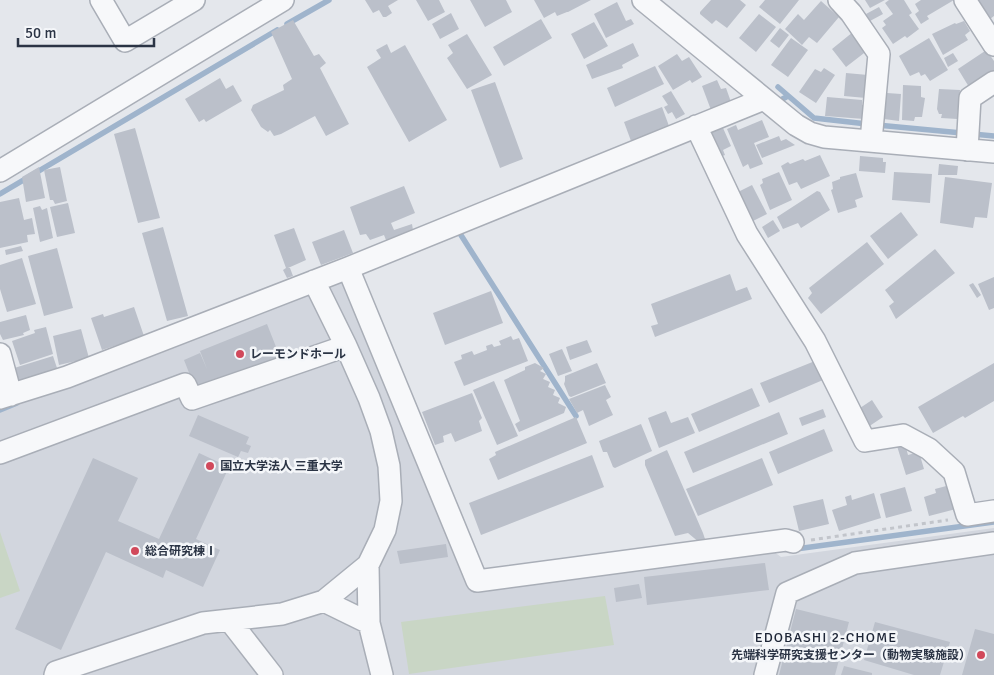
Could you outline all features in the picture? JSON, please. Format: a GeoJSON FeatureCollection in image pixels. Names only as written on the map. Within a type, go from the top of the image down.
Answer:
{"type":"FeatureCollection","features":[{"type":"Feature","properties":{"kind":"street"},"geometry":{"type":"LineString","coordinates":[[101,0],[125,41],[194,0]]}},
{"type":"Feature","properties":{"kind":"street"},"geometry":{"type":"LineString","coordinates":[[0,171],[284,0]]}},
{"type":"Feature","properties":{"kind":"street"},"geometry":{"type":"LineString","coordinates":[[643,0],[796,125],[810,133],[824,137],[994,152]]}},
{"type":"Feature","properties":{"kind":"street"},"geometry":{"type":"LineString","coordinates":[[839,0],[851,13],[879,54],[871,141]]}},
{"type":"Feature","properties":{"kind":"street"},"geometry":{"type":"LineString","coordinates":[[965,0],[994,45]]}},
{"type":"Feature","properties":{"kind":"street"},"geometry":{"type":"LineString","coordinates":[[967,150],[970,98],[994,82]]}},
{"type":"Feature","properties":{"kind":"street"},"geometry":{"type":"LineString","coordinates":[[0,354],[6,396],[317,288],[348,268],[764,99]]}},
{"type":"Feature","properties":{"kind":"street"},"geometry":{"type":"LineString","coordinates":[[696,126],[747,234],[815,340],[865,441],[903,435],[929,449],[954,472],[967,515],[994,512]]}},
{"type":"Feature","properties":{"kind":"street"},"geometry":{"type":"LineString","coordinates":[[348,268],[477,581],[786,540],[793,542]]}},
{"type":"Feature","properties":{"kind":"street"},"geometry":{"type":"LineString","coordinates":[[56,673],[203,623],[282,614],[324,601],[368,565],[385,530],[389,511],[388,466],[381,431],[369,398],[317,288]]}},
{"type":"Feature","properties":{"kind":"street"},"geometry":{"type":"LineString","coordinates":[[0,453],[185,384],[192,399],[346,346]]}},
{"type":"Feature","properties":{"kind":"street"},"geometry":{"type":"LineString","coordinates":[[766,675],[787,593],[855,563],[994,542]]}},
{"type":"Feature","properties":{"kind":"street"},"geometry":{"type":"LineString","coordinates":[[368,565],[370,623],[382,675]]}},
{"type":"Feature","properties":{"kind":"street"},"geometry":{"type":"LineString","coordinates":[[324,601],[370,623]]}},
{"type":"Feature","properties":{"kind":"street"},"geometry":{"type":"LineString","coordinates":[[230,621],[272,675]]}},
{"type":"Feature","properties":{"kind":"path"},"geometry":{"type":"LineString","coordinates":[[793,542],[963,518],[967,515]]}},
{"type":"Feature","properties":{"kind":"shaded area","name":"国立大学法人 三重大学"},"geometry":{"type":"Polygon","coordinates":[[[342,282],[471,589],[773,551],[781,557],[994,528],[994,675],[0,675],[0,405],[342,282]]]}},
{"type":"Feature","properties":{"kind":"green space"},"geometry":{"type":"Polygon","coordinates":[[[0,532],[20,591],[0,598],[0,532]]]}},
{"type":"Feature","properties":{"kind":"green space"},"geometry":{"type":"Polygon","coordinates":[[[605,596],[614,645],[409,674],[401,622],[605,596]]]}},
{"type":"Feature","properties":{"kind":"building"},"geometry":{"type":"Polygon","coordinates":[[[365,0],[398,0],[388,6],[392,13],[383,17],[379,10],[373,13],[365,0]]]}},
{"type":"Feature","properties":{"kind":"building"},"geometry":{"type":"Polygon","coordinates":[[[416,0],[439,0],[445,12],[428,21],[416,0]]]}},
{"type":"Feature","properties":{"kind":"building"},"geometry":{"type":"Polygon","coordinates":[[[470,0],[506,0],[512,12],[485,27],[470,0]]]}},
{"type":"Feature","properties":{"kind":"building"},"geometry":{"type":"Polygon","coordinates":[[[534,0],[591,0],[568,12],[557,16],[555,12],[544,18],[534,0]]]}},
{"type":"Feature","properties":{"kind":"building"},"geometry":{"type":"Polygon","coordinates":[[[711,0],[740,0],[746,5],[727,28],[716,20],[712,24],[700,14],[711,0]]]}},
{"type":"Feature","properties":{"kind":"building"},"geometry":{"type":"Polygon","coordinates":[[[765,0],[799,0],[780,24],[759,7],[765,0]]]}},
{"type":"Feature","properties":{"kind":"building"},"geometry":{"type":"Polygon","coordinates":[[[865,0],[885,0],[870,8],[865,0]]]}},
{"type":"Feature","properties":{"kind":"building"},"geometry":{"type":"Polygon","coordinates":[[[889,0],[904,0],[912,13],[909,15],[919,29],[907,38],[905,36],[893,44],[882,28],[886,25],[883,21],[893,14],[885,3],[889,0]]]}},
{"type":"Feature","properties":{"kind":"building"},"geometry":{"type":"Polygon","coordinates":[[[921,0],[954,0],[927,16],[929,19],[921,24],[915,14],[919,11],[915,4],[921,0]]]}},
{"type":"Feature","properties":{"kind":"building"},"geometry":{"type":"Polygon","coordinates":[[[994,0],[994,16],[990,19],[978,1],[994,0]]]}},
{"type":"Feature","properties":{"kind":"building"},"geometry":{"type":"Polygon","coordinates":[[[821,1],[839,17],[817,43],[809,37],[802,45],[785,29],[798,14],[804,20],[821,1]]]}},
{"type":"Feature","properties":{"kind":"building"},"geometry":{"type":"Polygon","coordinates":[[[617,2],[626,21],[631,19],[634,24],[606,38],[594,14],[617,2]]]}},
{"type":"Feature","properties":{"kind":"building"},"geometry":{"type":"Polygon","coordinates":[[[879,7],[883,14],[870,21],[866,14],[879,7]]]}},
{"type":"Feature","properties":{"kind":"building"},"geometry":{"type":"Polygon","coordinates":[[[451,13],[459,29],[440,39],[432,24],[451,13]]]}},
{"type":"Feature","properties":{"kind":"building"},"geometry":{"type":"Polygon","coordinates":[[[759,14],[776,27],[756,52],[739,38],[759,14]]]}},
{"type":"Feature","properties":{"kind":"building"},"geometry":{"type":"Polygon","coordinates":[[[541,19],[552,38],[504,66],[493,47],[541,19]]]}},
{"type":"Feature","properties":{"kind":"building"},"geometry":{"type":"Polygon","coordinates":[[[293,20],[314,56],[319,54],[326,63],[320,68],[349,124],[326,136],[315,116],[274,136],[270,130],[268,132],[261,127],[251,110],[253,105],[284,90],[283,85],[292,79],[271,32],[293,20]]]}},
{"type":"Feature","properties":{"kind":"building"},"geometry":{"type":"Polygon","coordinates":[[[964,21],[970,31],[965,35],[968,40],[943,55],[932,34],[955,23],[964,21]]]}},
{"type":"Feature","properties":{"kind":"building"},"geometry":{"type":"Polygon","coordinates":[[[594,22],[608,46],[584,59],[571,34],[594,22]]]}},
{"type":"Feature","properties":{"kind":"building"},"geometry":{"type":"Polygon","coordinates":[[[780,28],[789,35],[779,48],[770,41],[780,28]]]}},
{"type":"Feature","properties":{"kind":"building"},"geometry":{"type":"Polygon","coordinates":[[[853,32],[868,50],[846,67],[832,49],[853,32]]]}},
{"type":"Feature","properties":{"kind":"building"},"geometry":{"type":"Polygon","coordinates":[[[467,34],[492,75],[467,89],[447,58],[453,53],[448,45],[467,34]]]}},
{"type":"Feature","properties":{"kind":"building"},"geometry":{"type":"Polygon","coordinates":[[[791,38],[808,50],[788,77],[771,65],[791,38]]]}},
{"type":"Feature","properties":{"kind":"building"},"geometry":{"type":"Polygon","coordinates":[[[929,38],[948,70],[930,81],[925,74],[921,76],[919,72],[910,76],[899,56],[929,38]]]}},
{"type":"Feature","properties":{"kind":"building"},"geometry":{"type":"Polygon","coordinates":[[[633,43],[639,56],[622,65],[623,68],[592,79],[586,65],[633,43]]]}},
{"type":"Feature","properties":{"kind":"building"},"geometry":{"type":"Polygon","coordinates":[[[387,44],[391,53],[405,45],[447,120],[409,142],[367,67],[381,58],[376,50],[387,44]]]}},
{"type":"Feature","properties":{"kind":"building"},"geometry":{"type":"Polygon","coordinates":[[[985,51],[994,61],[994,74],[969,87],[958,69],[985,51]]]}},
{"type":"Feature","properties":{"kind":"building"},"geometry":{"type":"Polygon","coordinates":[[[953,53],[958,61],[948,67],[944,58],[953,53]]]}},
{"type":"Feature","properties":{"kind":"building"},"geometry":{"type":"Polygon","coordinates":[[[677,54],[682,61],[689,57],[702,77],[692,83],[690,80],[673,90],[658,66],[677,54]]]}},
{"type":"Feature","properties":{"kind":"building"},"geometry":{"type":"Polygon","coordinates":[[[655,66],[664,84],[615,107],[607,88],[655,66]]]}},
{"type":"Feature","properties":{"kind":"building"},"geometry":{"type":"Polygon","coordinates":[[[824,68],[835,75],[816,103],[799,92],[815,69],[821,72],[824,68]]]}},
{"type":"Feature","properties":{"kind":"building"},"geometry":{"type":"Polygon","coordinates":[[[846,73],[868,75],[866,98],[844,96],[846,73]]]}},
{"type":"Feature","properties":{"kind":"building"},"geometry":{"type":"Polygon","coordinates":[[[220,78],[226,89],[233,85],[242,101],[206,122],[204,119],[199,122],[185,99],[220,78]]]}},
{"type":"Feature","properties":{"kind":"building"},"geometry":{"type":"Polygon","coordinates":[[[717,80],[721,89],[726,88],[731,102],[711,110],[702,86],[717,80]]]}},
{"type":"Feature","properties":{"kind":"building"},"geometry":{"type":"Polygon","coordinates":[[[495,82],[523,159],[500,168],[471,90],[495,82]]]}},
{"type":"Feature","properties":{"kind":"building"},"geometry":{"type":"Polygon","coordinates":[[[903,85],[921,86],[921,97],[925,98],[922,117],[915,117],[914,121],[902,120],[903,85]]]}},
{"type":"Feature","properties":{"kind":"building"},"geometry":{"type":"Polygon","coordinates":[[[939,89],[960,90],[957,119],[941,118],[942,114],[939,114],[937,109],[939,89]]]}},
{"type":"Feature","properties":{"kind":"building"},"geometry":{"type":"Polygon","coordinates":[[[671,91],[685,114],[676,119],[672,112],[668,114],[664,107],[668,105],[662,96],[671,91]]]}},
{"type":"Feature","properties":{"kind":"building"},"geometry":{"type":"Polygon","coordinates":[[[887,93],[901,94],[899,121],[884,119],[887,93]]]}},
{"type":"Feature","properties":{"kind":"building"},"geometry":{"type":"Polygon","coordinates":[[[827,97],[862,100],[862,105],[865,105],[864,119],[825,116],[827,97]]]}},
{"type":"Feature","properties":{"kind":"building"},"geometry":{"type":"Polygon","coordinates":[[[662,107],[669,126],[631,141],[624,122],[662,107]]]}},
{"type":"Feature","properties":{"kind":"building"},"geometry":{"type":"Polygon","coordinates":[[[762,120],[769,137],[754,143],[763,164],[750,169],[748,164],[743,167],[727,129],[736,125],[738,130],[762,120]]]}},
{"type":"Feature","properties":{"kind":"building"},"geometry":{"type":"Polygon","coordinates":[[[135,128],[160,218],[138,223],[114,134],[135,128]]]}},
{"type":"Feature","properties":{"kind":"building"},"geometry":{"type":"Polygon","coordinates":[[[723,128],[731,146],[723,150],[725,155],[720,157],[710,133],[723,128]]]}},
{"type":"Feature","properties":{"kind":"building"},"geometry":{"type":"Polygon","coordinates":[[[779,136],[781,141],[786,139],[795,145],[762,158],[756,145],[779,136]]]}},
{"type":"Feature","properties":{"kind":"building"},"geometry":{"type":"Polygon","coordinates":[[[820,155],[830,176],[801,189],[797,182],[789,185],[781,166],[788,162],[790,164],[803,159],[805,161],[820,155]]]}},
{"type":"Feature","properties":{"kind":"building"},"geometry":{"type":"Polygon","coordinates":[[[860,156],[883,158],[883,162],[886,162],[885,173],[859,171],[860,156]]]}},
{"type":"Feature","properties":{"kind":"building"},"geometry":{"type":"Polygon","coordinates":[[[939,164],[958,166],[957,175],[938,175],[939,164]]]}},
{"type":"Feature","properties":{"kind":"building"},"geometry":{"type":"Polygon","coordinates":[[[39,167],[45,198],[26,202],[22,177],[39,167]]]}},
{"type":"Feature","properties":{"kind":"building"},"geometry":{"type":"Polygon","coordinates":[[[60,167],[67,201],[55,204],[53,200],[50,200],[44,170],[60,167]]]}},
{"type":"Feature","properties":{"kind":"building"},"geometry":{"type":"Polygon","coordinates":[[[779,172],[792,200],[770,210],[760,185],[763,183],[762,179],[779,172]]]}},
{"type":"Feature","properties":{"kind":"building"},"geometry":{"type":"Polygon","coordinates":[[[894,172],[932,174],[930,203],[892,200],[894,172]]]}},
{"type":"Feature","properties":{"kind":"building"},"geometry":{"type":"Polygon","coordinates":[[[856,173],[863,197],[855,200],[857,207],[838,213],[831,190],[833,189],[832,182],[840,179],[840,177],[856,173]]]}},
{"type":"Feature","properties":{"kind":"building"},"geometry":{"type":"Polygon","coordinates":[[[945,177],[992,183],[987,218],[975,217],[973,228],[940,223],[945,177]]]}},
{"type":"Feature","properties":{"kind":"building"},"geometry":{"type":"Polygon","coordinates":[[[752,185],[767,214],[751,222],[736,193],[752,185]]]}},
{"type":"Feature","properties":{"kind":"building"},"geometry":{"type":"Polygon","coordinates":[[[404,186],[415,213],[391,223],[394,230],[412,224],[413,230],[386,240],[384,235],[370,240],[366,234],[360,235],[350,207],[404,186]]]}},
{"type":"Feature","properties":{"kind":"building"},"geometry":{"type":"Polygon","coordinates":[[[817,191],[820,192],[830,210],[801,228],[798,223],[783,229],[777,217],[817,191]]]}},
{"type":"Feature","properties":{"kind":"building"},"geometry":{"type":"Polygon","coordinates":[[[19,198],[24,220],[32,218],[35,234],[27,235],[28,242],[0,248],[0,202],[19,198]]]}},
{"type":"Feature","properties":{"kind":"building"},"geometry":{"type":"Polygon","coordinates":[[[68,203],[75,233],[57,237],[50,207],[68,203]]]}},
{"type":"Feature","properties":{"kind":"building"},"geometry":{"type":"Polygon","coordinates":[[[40,206],[42,210],[47,208],[53,238],[40,242],[33,208],[40,206]]]}},
{"type":"Feature","properties":{"kind":"building"},"geometry":{"type":"Polygon","coordinates":[[[901,212],[918,235],[888,259],[870,236],[901,212]]]}},
{"type":"Feature","properties":{"kind":"building"},"geometry":{"type":"Polygon","coordinates":[[[773,220],[780,231],[768,238],[762,227],[773,220]]]}},
{"type":"Feature","properties":{"kind":"building"},"geometry":{"type":"Polygon","coordinates":[[[163,227],[188,316],[167,321],[142,233],[163,227]]]}},
{"type":"Feature","properties":{"kind":"building"},"geometry":{"type":"Polygon","coordinates":[[[294,228],[306,260],[288,268],[290,268],[293,276],[287,278],[283,270],[286,268],[274,235],[294,228]]]}},
{"type":"Feature","properties":{"kind":"building"},"geometry":{"type":"Polygon","coordinates":[[[344,230],[353,253],[321,265],[312,242],[344,230]]]}},
{"type":"Feature","properties":{"kind":"building"},"geometry":{"type":"Polygon","coordinates":[[[867,242],[884,264],[821,314],[808,298],[812,293],[809,288],[867,242]]]}},
{"type":"Feature","properties":{"kind":"building"},"geometry":{"type":"Polygon","coordinates":[[[21,246],[23,251],[6,255],[5,250],[21,246]]]}},
{"type":"Feature","properties":{"kind":"building"},"geometry":{"type":"Polygon","coordinates":[[[57,248],[73,308],[44,316],[28,256],[57,248]]]}},
{"type":"Feature","properties":{"kind":"building"},"geometry":{"type":"Polygon","coordinates":[[[935,249],[955,273],[896,319],[889,306],[894,302],[885,290],[935,249]]]}},
{"type":"Feature","properties":{"kind":"building"},"geometry":{"type":"Polygon","coordinates":[[[22,258],[36,304],[7,312],[0,289],[0,265],[22,258]]]}},
{"type":"Feature","properties":{"kind":"building"},"geometry":{"type":"Polygon","coordinates":[[[730,274],[736,291],[747,287],[752,299],[655,337],[651,326],[658,324],[651,304],[730,274]]]}},
{"type":"Feature","properties":{"kind":"building"},"geometry":{"type":"Polygon","coordinates":[[[994,277],[994,308],[989,310],[978,284],[994,277]]]}},
{"type":"Feature","properties":{"kind":"building"},"geometry":{"type":"Polygon","coordinates":[[[973,283],[981,295],[977,298],[969,285],[973,283]]]}},
{"type":"Feature","properties":{"kind":"building"},"geometry":{"type":"Polygon","coordinates":[[[491,291],[503,323],[445,345],[433,313],[491,291]]]}},
{"type":"Feature","properties":{"kind":"building"},"geometry":{"type":"Polygon","coordinates":[[[134,307],[144,336],[102,350],[91,318],[103,314],[104,317],[134,307]]]}},
{"type":"Feature","properties":{"kind":"building"},"geometry":{"type":"Polygon","coordinates":[[[26,315],[30,330],[23,333],[24,335],[3,340],[0,334],[0,322],[26,315]]]}},
{"type":"Feature","properties":{"kind":"building","name":"レーモンドホール"},"geometry":{"type":"Polygon","coordinates":[[[267,324],[280,357],[195,388],[184,360],[200,353],[207,369],[200,351],[267,324]]]}},
{"type":"Feature","properties":{"kind":"building"},"geometry":{"type":"Polygon","coordinates":[[[46,327],[53,354],[20,365],[12,341],[35,333],[34,330],[46,327]]]}},
{"type":"Feature","properties":{"kind":"building"},"geometry":{"type":"Polygon","coordinates":[[[81,329],[89,358],[59,365],[53,336],[81,329]]]}},
{"type":"Feature","properties":{"kind":"building"},"geometry":{"type":"Polygon","coordinates":[[[511,336],[513,340],[519,338],[528,361],[464,386],[454,362],[462,359],[461,355],[472,351],[474,355],[487,350],[486,346],[492,344],[494,347],[501,345],[499,341],[511,336]]]}},
{"type":"Feature","properties":{"kind":"building"},"geometry":{"type":"Polygon","coordinates":[[[587,340],[592,352],[570,360],[566,347],[587,340]]]}},
{"type":"Feature","properties":{"kind":"building"},"geometry":{"type":"Polygon","coordinates":[[[562,349],[572,371],[558,376],[549,354],[562,349]]]}},
{"type":"Feature","properties":{"kind":"building"},"geometry":{"type":"Polygon","coordinates":[[[53,356],[58,371],[15,383],[11,369],[53,356]]]}},
{"type":"Feature","properties":{"kind":"building"},"geometry":{"type":"Polygon","coordinates":[[[815,361],[823,380],[769,403],[760,383],[815,361]]]}},
{"type":"Feature","properties":{"kind":"building"},"geometry":{"type":"Polygon","coordinates":[[[535,363],[544,368],[540,371],[546,374],[543,379],[550,382],[548,387],[555,390],[553,395],[560,398],[558,403],[566,407],[564,413],[519,432],[515,424],[520,421],[504,380],[535,363]]]}},
{"type":"Feature","properties":{"kind":"building"},"geometry":{"type":"Polygon","coordinates":[[[597,363],[606,383],[571,397],[569,396],[564,384],[565,376],[597,363]]]}},
{"type":"Feature","properties":{"kind":"building"},"geometry":{"type":"Polygon","coordinates":[[[994,363],[994,401],[965,418],[963,416],[933,433],[918,407],[994,363]]]}},
{"type":"Feature","properties":{"kind":"building"},"geometry":{"type":"Polygon","coordinates":[[[494,381],[518,436],[497,445],[473,390],[494,381]]]}},
{"type":"Feature","properties":{"kind":"building"},"geometry":{"type":"Polygon","coordinates":[[[605,385],[611,397],[606,400],[613,415],[589,426],[583,410],[577,413],[569,399],[605,385]]]}},
{"type":"Feature","properties":{"kind":"building"},"geometry":{"type":"Polygon","coordinates":[[[752,388],[760,406],[699,432],[691,414],[752,388]]]}},
{"type":"Feature","properties":{"kind":"building"},"geometry":{"type":"Polygon","coordinates":[[[472,393],[482,418],[479,421],[482,431],[455,442],[451,433],[443,436],[444,442],[435,445],[422,412],[472,393]]]}},
{"type":"Feature","properties":{"kind":"building"},"geometry":{"type":"Polygon","coordinates":[[[872,400],[883,417],[868,427],[857,410],[872,400]]]}},
{"type":"Feature","properties":{"kind":"building"},"geometry":{"type":"Polygon","coordinates":[[[823,409],[826,417],[802,426],[799,418],[823,409]]]}},
{"type":"Feature","properties":{"kind":"building"},"geometry":{"type":"Polygon","coordinates":[[[666,411],[671,423],[688,417],[695,433],[659,448],[648,418],[666,411]]]}},
{"type":"Feature","properties":{"kind":"building"},"geometry":{"type":"Polygon","coordinates":[[[779,412],[788,434],[693,473],[684,452],[779,412]]]}},
{"type":"Feature","properties":{"kind":"building"},"geometry":{"type":"Polygon","coordinates":[[[198,415],[249,437],[246,444],[251,446],[248,453],[241,451],[238,457],[189,436],[198,415]]]}},
{"type":"Feature","properties":{"kind":"building"},"geometry":{"type":"Polygon","coordinates":[[[576,417],[587,443],[498,480],[489,459],[496,455],[495,452],[576,417]]]}},
{"type":"Feature","properties":{"kind":"building"},"geometry":{"type":"Polygon","coordinates":[[[641,424],[652,451],[615,468],[613,467],[607,452],[603,452],[599,441],[641,424]]]}},
{"type":"Feature","properties":{"kind":"building"},"geometry":{"type":"Polygon","coordinates":[[[824,429],[833,451],[778,474],[769,452],[824,429]]]}},
{"type":"Feature","properties":{"kind":"building"},"geometry":{"type":"Polygon","coordinates":[[[905,444],[908,455],[919,452],[924,469],[906,475],[897,446],[905,444]]]}},
{"type":"Feature","properties":{"kind":"building"},"geometry":{"type":"Polygon","coordinates":[[[667,450],[703,533],[705,539],[700,543],[688,533],[675,536],[645,465],[645,460],[667,450]]]}},
{"type":"Feature","properties":{"kind":"building","name":"総合研究棟Ⅰ"},"geometry":{"type":"Polygon","coordinates":[[[199,453],[229,467],[196,539],[220,550],[203,587],[166,570],[163,578],[106,552],[61,650],[15,629],[93,458],[138,478],[118,521],[159,539],[199,453]]]}},
{"type":"Feature","properties":{"kind":"building"},"geometry":{"type":"Polygon","coordinates":[[[592,455],[604,487],[481,535],[469,503],[592,455]]]}},
{"type":"Feature","properties":{"kind":"building"},"geometry":{"type":"Polygon","coordinates":[[[762,458],[773,485],[698,516],[686,489],[762,458]]]}},
{"type":"Feature","properties":{"kind":"building"},"geometry":{"type":"Polygon","coordinates":[[[950,485],[956,509],[929,516],[924,497],[936,493],[935,489],[950,485]]]}},
{"type":"Feature","properties":{"kind":"building"},"geometry":{"type":"Polygon","coordinates":[[[905,487],[912,511],[886,518],[880,494],[905,487]]]}},
{"type":"Feature","properties":{"kind":"building"},"geometry":{"type":"Polygon","coordinates":[[[874,493],[881,518],[839,531],[832,510],[847,505],[845,497],[851,495],[852,500],[874,493]]]}},
{"type":"Feature","properties":{"kind":"building"},"geometry":{"type":"Polygon","coordinates":[[[823,499],[829,524],[799,531],[793,506],[823,499]]]}},
{"type":"Feature","properties":{"kind":"building"},"geometry":{"type":"Polygon","coordinates":[[[446,544],[448,557],[400,564],[397,551],[446,544]]]}},
{"type":"Feature","properties":{"kind":"building"},"geometry":{"type":"Polygon","coordinates":[[[765,563],[769,590],[647,605],[644,577],[765,563]]]}},
{"type":"Feature","properties":{"kind":"building"},"geometry":{"type":"Polygon","coordinates":[[[639,584],[642,598],[616,602],[614,588],[639,584]]]}},
{"type":"Feature","properties":{"kind":"building"},"geometry":{"type":"Polygon","coordinates":[[[796,609],[849,622],[835,675],[779,675],[796,609]]]}},
{"type":"Feature","properties":{"kind":"building"},"geometry":{"type":"Polygon","coordinates":[[[875,622],[950,642],[940,675],[914,675],[864,660],[875,622]]]}},
{"type":"Feature","properties":{"kind":"building","name":"先端科学研究支援センター（動物実験施設）"},"geometry":{"type":"Polygon","coordinates":[[[975,629],[994,634],[994,675],[962,675],[975,629]]]}},
{"type":"Feature","properties":{"kind":"building"},"geometry":{"type":"Polygon","coordinates":[[[844,666],[872,673],[872,675],[841,675],[844,666]]]}},
{"type":"Feature","properties":{"kind":"waterway"},"geometry":{"type":"LineString","coordinates":[[287,24],[329,0]]}},
{"type":"Feature","properties":{"kind":"waterway"},"geometry":{"type":"LineString","coordinates":[[0,194],[277,30]]}},
{"type":"Feature","properties":{"kind":"waterway"},"geometry":{"type":"LineString","coordinates":[[778,87],[814,118],[867,124]]}},
{"type":"Feature","properties":{"kind":"waterway"},"geometry":{"type":"LineString","coordinates":[[777,102],[788,96]]}},
{"type":"Feature","properties":{"kind":"waterway"},"geometry":{"type":"LineString","coordinates":[[877,125],[994,136]]}},
{"type":"Feature","properties":{"kind":"waterway"},"geometry":{"type":"LineString","coordinates":[[459,232],[576,416]]}},
{"type":"Feature","properties":{"kind":"waterway"},"geometry":{"type":"LineString","coordinates":[[0,410],[17,403]]}},
{"type":"Feature","properties":{"kind":"waterway"},"geometry":{"type":"LineString","coordinates":[[796,549],[994,522]]}},
{"type":"Feature","properties":{"kind":"place","name":"レーモンドホール"},"geometry":{"type":"Point","coordinates":[240,354]}},
{"type":"Feature","properties":{"kind":"place","name":"国立大学法人 三重大学"},"geometry":{"type":"Point","coordinates":[210,466]}},
{"type":"Feature","properties":{"kind":"place","name":"総合研究棟Ⅰ"},"geometry":{"type":"Point","coordinates":[135,551]}},
{"type":"Feature","properties":{"kind":"place","name":"先端科学研究支援センター（動物実験施設）"},"geometry":{"type":"Point","coordinates":[981,655]}},
{"type":"Feature","properties":{"kind":"district","name":"EDOBASHI 2-CHOME"},"geometry":{"type":"Point","coordinates":[826,637]}}]}
